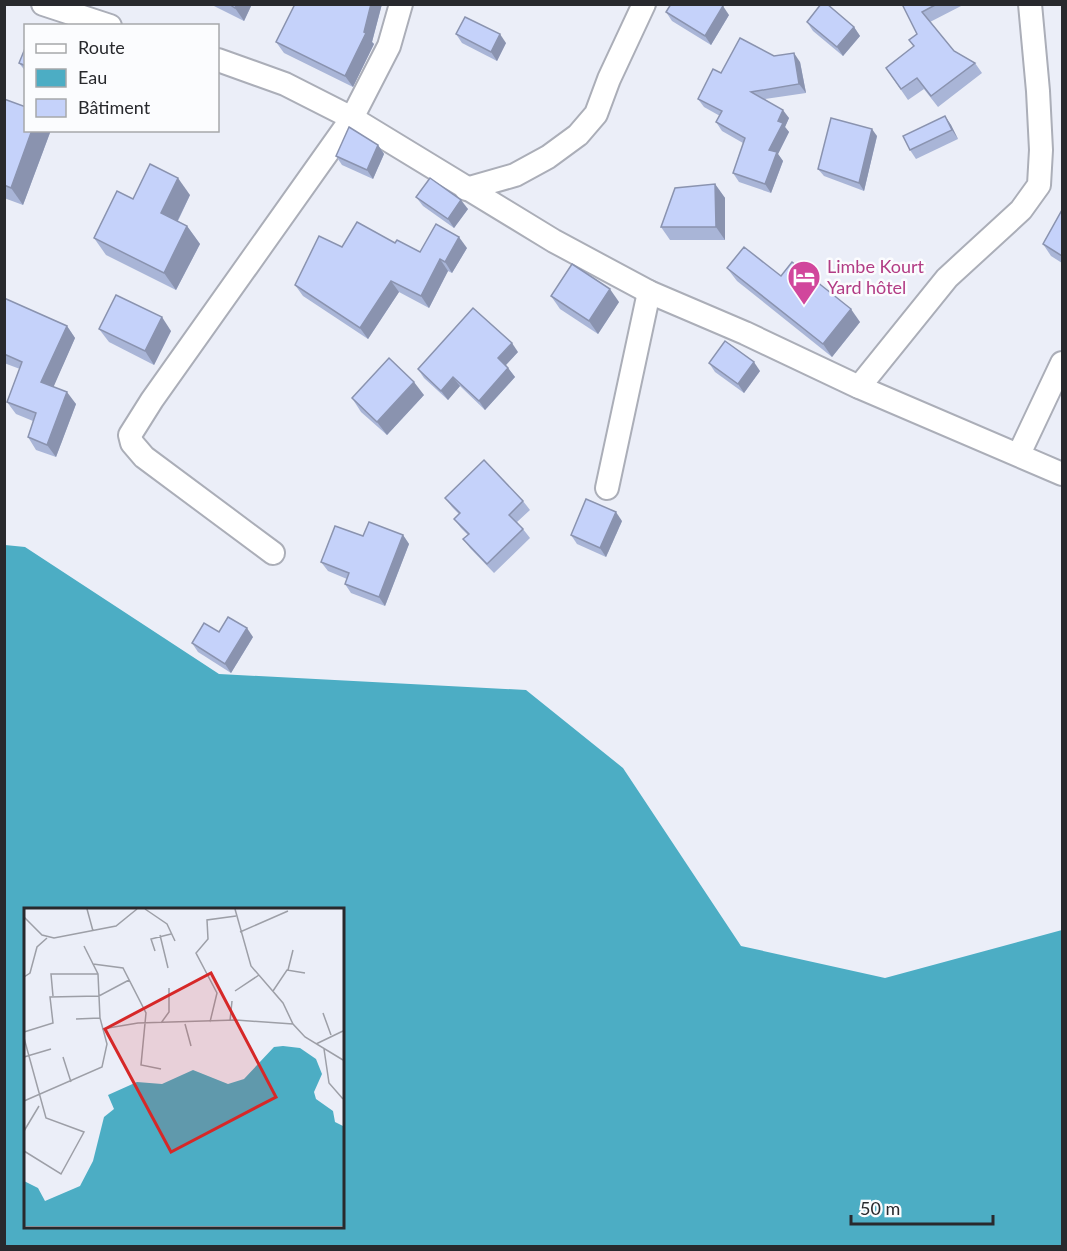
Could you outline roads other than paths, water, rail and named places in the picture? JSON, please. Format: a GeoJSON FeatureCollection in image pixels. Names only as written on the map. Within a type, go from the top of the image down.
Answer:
{"type":"FeatureCollection","features":[{"type":"Feature","properties":{"kind":"street"},"geometry":{"type":"LineString","coordinates":[[43,4],[104,24]]}},
{"type":"Feature","properties":{"kind":"street"},"geometry":{"type":"LineString","coordinates":[[273,553],[144,457],[132,443],[130,435],[178,362],[352,118],[390,46],[401,4]]}},
{"type":"Feature","properties":{"kind":"street"},"geometry":{"type":"LineString","coordinates":[[466,189],[515,175],[548,157],[578,135],[596,114],[609,79],[644,4]]}},
{"type":"Feature","properties":{"kind":"street"},"geometry":{"type":"LineString","coordinates":[[858,387],[947,278],[1021,210],[1039,185],[1041,138],[1030,4]]}},
{"type":"Feature","properties":{"kind":"street"},"geometry":{"type":"LineString","coordinates":[[219,60],[285,84],[352,118],[554,241],[649,292],[745,333],[858,387],[1062,474]]}},
{"type":"Feature","properties":{"kind":"street"},"geometry":{"type":"LineString","coordinates":[[607,488],[649,292]]}},
{"type":"Feature","properties":{"kind":"street"},"geometry":{"type":"LineString","coordinates":[[1019,454],[1062,363]]}},
{"type":"Feature","properties":{"kind":"water"},"geometry":{"type":"Polygon","coordinates":[[[5,545],[25,547],[219,674],[526,690],[623,768],[741,946],[885,978],[1062,930],[1062,1246],[5,1246],[5,545]]]}},
{"type":"Feature","properties":{"kind":"place","name":"Limbe Kourt Yard hôtel"},"geometry":{"type":"Point","coordinates":[804,306]}}]}
